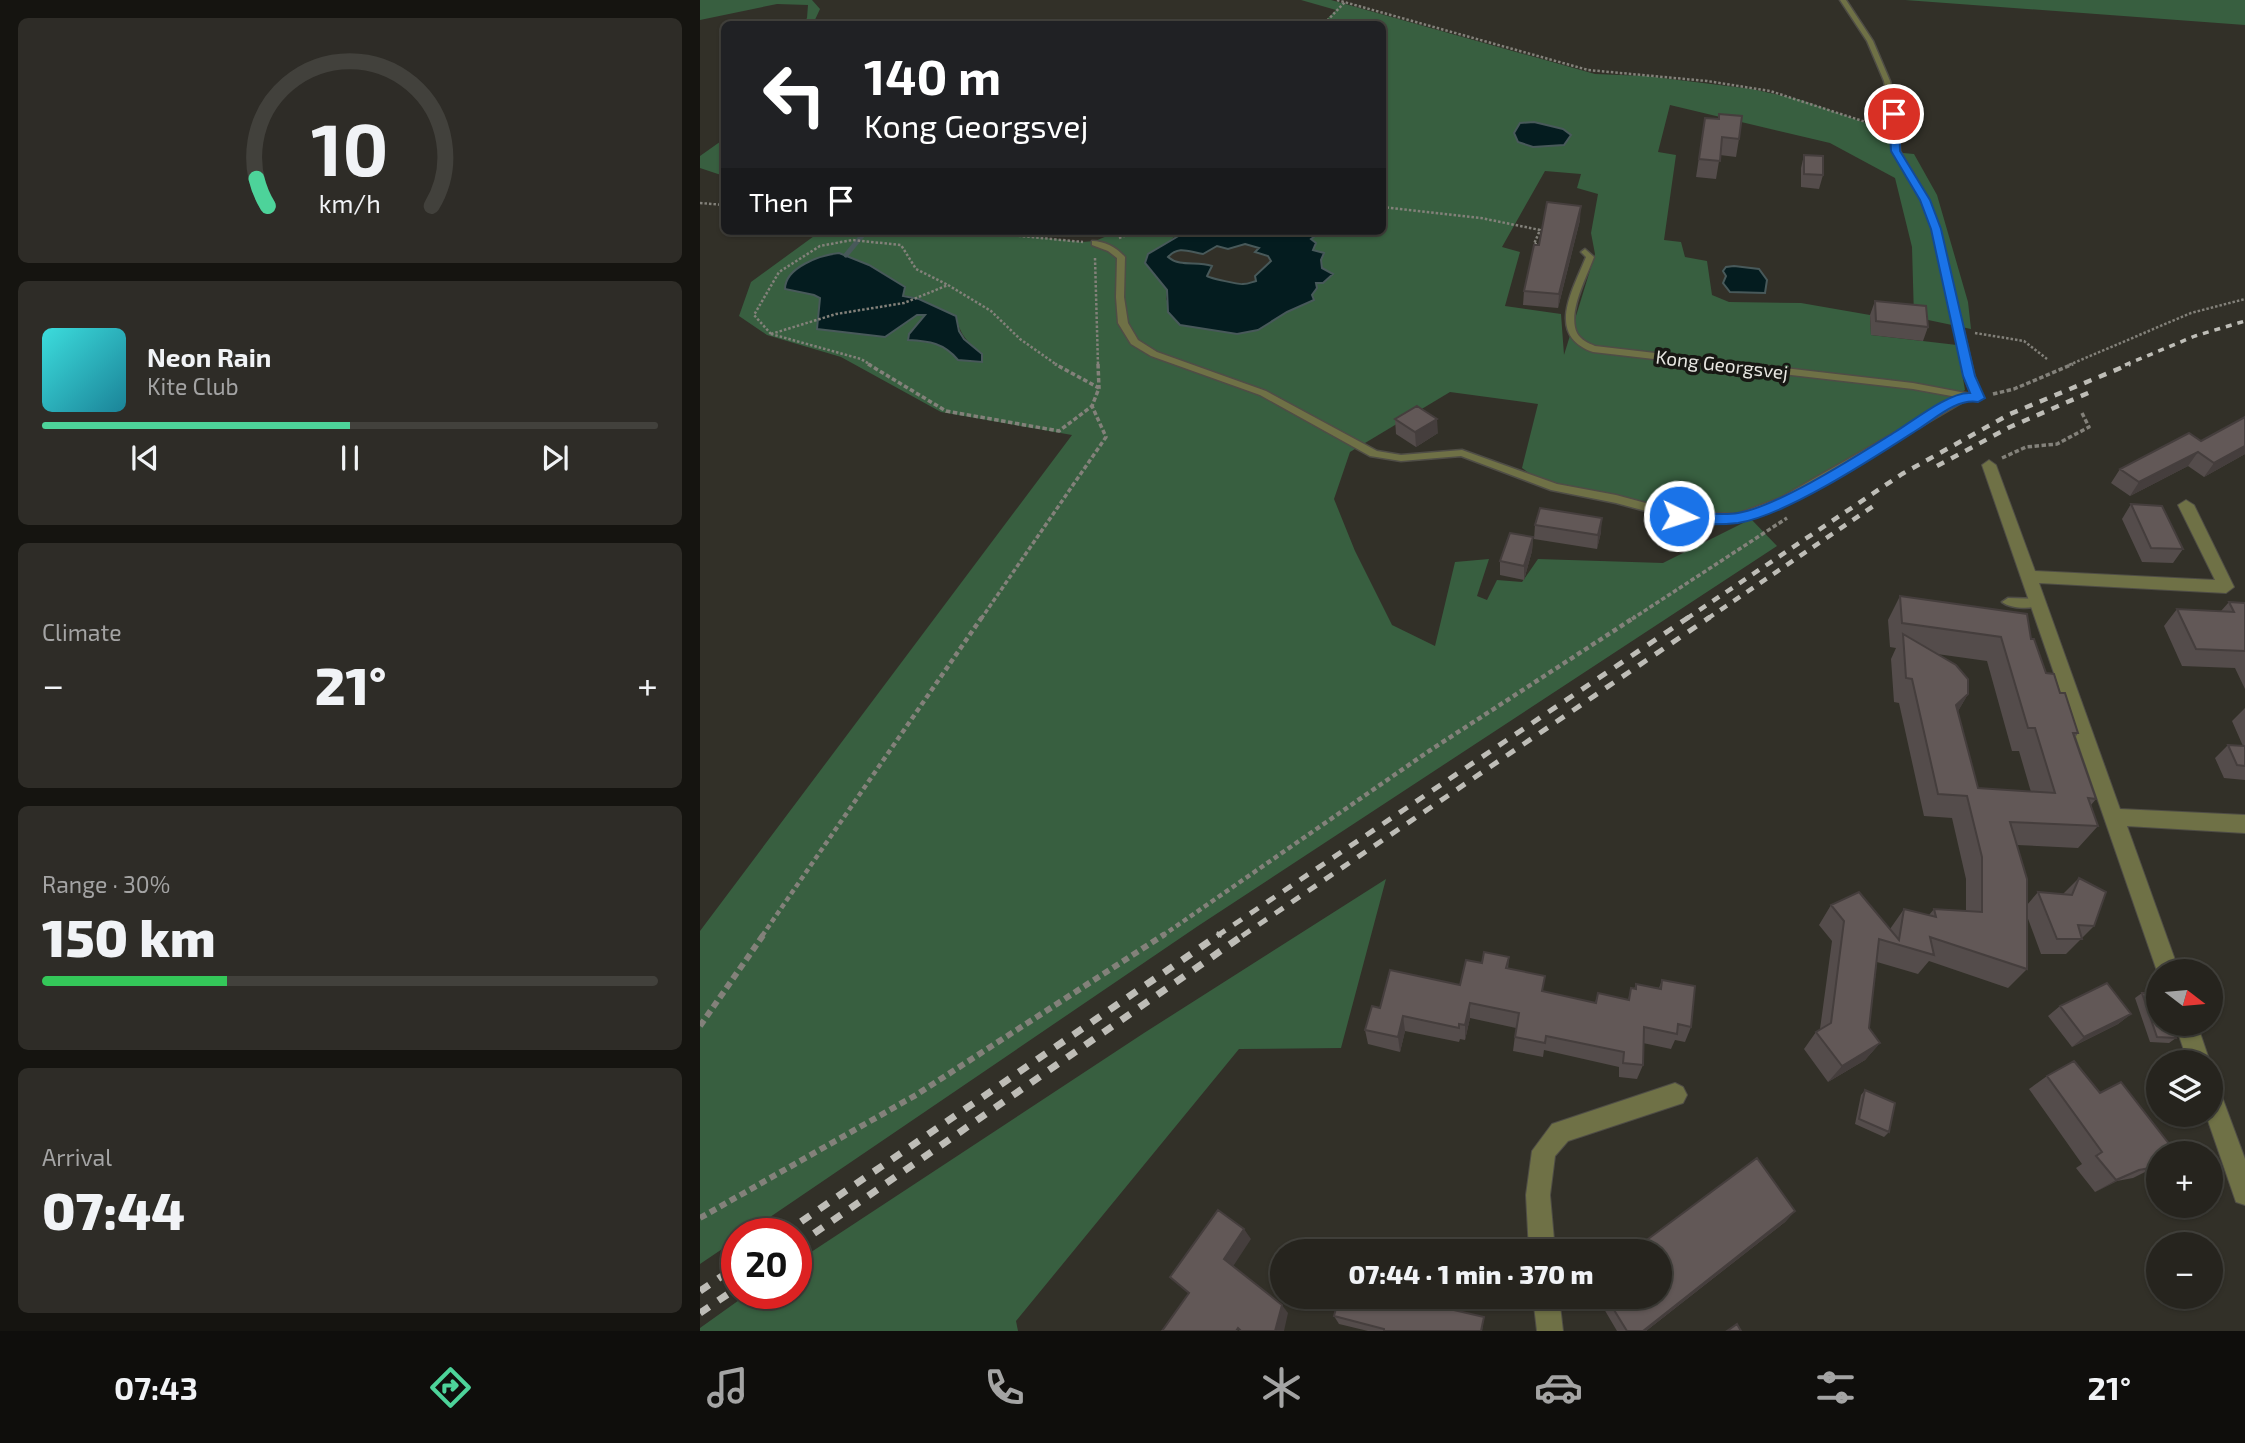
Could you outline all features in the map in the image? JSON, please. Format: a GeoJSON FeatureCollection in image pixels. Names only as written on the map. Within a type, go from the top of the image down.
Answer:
{"type":"FeatureCollection","features":[{"type":"Feature","properties":{"kind":"street"},"geometry":{"type":"LineString","coordinates":[[1989,465],[2164,959]]}},
{"type":"Feature","properties":{"kind":"street"},"geometry":{"type":"LineString","coordinates":[[2028,577],[2226,587],[2186,505]]}},
{"type":"Feature","properties":{"kind":"street"},"geometry":{"type":"LineString","coordinates":[[2114,817],[2245,824]]}},
{"type":"Feature","properties":{"kind":"street"},"geometry":{"type":"LineString","coordinates":[[1541,1239],[1538,1195],[1544,1151],[1560,1132],[1675,1095]]}},
{"type":"Feature","properties":{"kind":"street"},"geometry":{"type":"LineString","coordinates":[[2222,1127],[2245,1193]]}},
{"type":"Feature","properties":{"kind":"street"},"geometry":{"type":"LineString","coordinates":[[1547,1309],[1550,1331]]}},
{"type":"Feature","properties":{"kind":"lane"},"geometry":{"type":"LineString","coordinates":[[1843,0],[1878,57],[1894,114],[1896,151],[1925,200],[1936,229],[1969,376],[1978,398]]}},
{"type":"Feature","properties":{"kind":"lane"},"geometry":{"type":"LineString","coordinates":[[1095,243],[1111,249],[1121,257],[1120,297],[1124,323],[1134,342],[1154,355],[1263,393],[1374,454],[1401,458],[1462,453],[1555,487],[1616,499],[1679,516],[1738,518],[1784,501],[1966,396]]}},
{"type":"Feature","properties":{"kind":"lane","name":"Kong Georgsvej"},"geometry":{"type":"LineString","coordinates":[[1585,252],[1590,257],[1567,323],[1572,336],[1581,346],[1913,386],[1978,398]]}},
{"type":"Feature","properties":{"kind":"lane"},"geometry":{"type":"LineString","coordinates":[[2008,602],[2038,603]]}},
{"type":"Feature","properties":{"kind":"path"},"geometry":{"type":"LineString","coordinates":[[1337,0],[1588,70],[1707,81],[1795,97],[1894,133]]}},
{"type":"Feature","properties":{"kind":"path"},"geometry":{"type":"LineString","coordinates":[[1327,21],[1345,2]]}},
{"type":"Feature","properties":{"kind":"path"},"geometry":{"type":"LineString","coordinates":[[700,203],[721,205]]}},
{"type":"Feature","properties":{"kind":"path"},"geometry":{"type":"LineString","coordinates":[[1386,208],[1450,213],[1510,223],[1539,230],[1534,244],[1547,246]]}},
{"type":"Feature","properties":{"kind":"path"},"geometry":{"type":"LineString","coordinates":[[1011,235],[1095,243],[1098,388],[1092,407],[1059,431],[946,411],[862,359],[771,334],[754,315],[779,272],[820,246],[852,240],[901,245],[916,269],[949,285],[991,311],[1020,339],[1064,370],[1098,388]]}},
{"type":"Feature","properties":{"kind":"path"},"geometry":{"type":"LineString","coordinates":[[771,334],[836,314],[904,303],[949,285]]}},
{"type":"Feature","properties":{"kind":"path"},"geometry":{"type":"LineString","coordinates":[[1978,398],[2014,389],[2191,313],[2245,299]]}},
{"type":"Feature","properties":{"kind":"path"},"geometry":{"type":"LineString","coordinates":[[1959,331],[2012,337],[2035,346],[2047,359]]}},
{"type":"Feature","properties":{"kind":"path"},"geometry":{"type":"LineString","coordinates":[[700,1026],[1106,437],[1092,407]]}},
{"type":"Feature","properties":{"kind":"path"},"geometry":{"type":"LineString","coordinates":[[1989,465],[2012,452],[2057,443],[2090,427],[2082,414]]}},
{"type":"Feature","properties":{"kind":"path"},"geometry":{"type":"LineString","coordinates":[[700,1218],[916,1095],[1214,902],[1429,751],[1796,512]]}},
{"type":"Feature","properties":{"kind":"green space"},"geometry":{"type":"Polygon","coordinates":[[[700,0],[812,0],[820,9],[814,21],[805,21],[808,5],[777,4],[700,20],[700,0]]]}},
{"type":"Feature","properties":{"kind":"green space"},"geometry":{"type":"Polygon","coordinates":[[[1301,0],[1331,0],[1595,74],[1646,76],[1752,89],[1801,100],[1883,129],[1889,133],[1892,152],[1914,154],[1937,195],[1968,302],[1971,329],[1914,317],[1912,247],[1895,178],[1830,143],[1670,105],[1658,152],[1676,155],[1664,240],[1681,242],[1685,257],[1707,261],[1712,295],[1729,302],[1801,303],[1870,315],[1871,335],[1957,345],[1965,390],[1901,431],[1785,497],[1758,508],[1724,515],[1683,514],[1536,478],[1522,468],[1538,404],[1450,392],[1350,452],[1334,499],[1355,551],[1392,625],[1435,646],[1455,562],[1489,559],[1477,596],[1487,600],[1497,580],[1522,582],[1538,559],[1663,563],[1751,519],[1777,546],[1198,926],[769,1218],[721,1218],[721,1250],[700,1264],[700,931],[1072,435],[941,412],[841,357],[767,335],[739,316],[751,282],[816,235],[1020,235],[1082,242],[1095,241],[1109,235],[1178,235],[1145,262],[1167,291],[1166,299],[1180,325],[1237,334],[1258,330],[1287,312],[1314,300],[1312,295],[1316,282],[1333,274],[1322,268],[1311,239],[1316,235],[1386,235],[1386,21],[1325,21],[1336,10],[1301,0]],[[1545,171],[1502,247],[1520,252],[1505,306],[1561,314],[1564,355],[1595,254],[1591,233],[1598,194],[1577,188],[1581,174],[1545,171]],[[839,253],[786,289],[820,298],[818,329],[885,337],[917,315],[927,314],[908,340],[982,353],[965,337],[956,316],[919,299],[903,295],[904,287],[869,265],[839,253]]]}},
{"type":"Feature","properties":{"kind":"green space"},"geometry":{"type":"Polygon","coordinates":[[[1905,0],[2245,0],[2245,25],[1905,0]]]}},
{"type":"Feature","properties":{"kind":"green space"},"geometry":{"type":"Polygon","coordinates":[[[721,141],[721,175],[700,168],[700,156],[721,141]]]}},
{"type":"Feature","properties":{"kind":"green space"},"geometry":{"type":"Polygon","coordinates":[[[1386,879],[1341,1048],[1239,1049],[1016,1321],[1018,1331],[700,1331],[700,1328],[727,1309],[812,1309],[812,1251],[1144,1033],[1386,879]]]}},
{"type":"Feature","properties":{"kind":"water"},"geometry":{"type":"Polygon","coordinates":[[[1534,122],[1563,129],[1571,135],[1564,145],[1533,147],[1518,142],[1514,133],[1520,123],[1534,122]]]}},
{"type":"Feature","properties":{"kind":"water"},"geometry":{"type":"Polygon","coordinates":[[[1180,235],[1316,235],[1311,239],[1316,243],[1313,250],[1324,253],[1322,268],[1333,274],[1323,283],[1316,283],[1317,288],[1312,295],[1314,300],[1287,312],[1258,330],[1237,334],[1180,325],[1168,312],[1167,290],[1145,263],[1148,254],[1180,235]],[[1245,244],[1228,249],[1217,246],[1203,254],[1180,250],[1168,257],[1178,262],[1212,266],[1207,276],[1245,284],[1256,281],[1255,276],[1271,261],[1268,256],[1255,252],[1259,248],[1245,244]]]}},
{"type":"Feature","properties":{"kind":"water"},"geometry":{"type":"Polygon","coordinates":[[[839,253],[869,265],[905,287],[903,296],[919,299],[956,316],[959,331],[964,339],[982,354],[982,362],[958,360],[936,344],[908,340],[909,334],[925,315],[917,315],[885,337],[817,329],[820,298],[785,289],[787,281],[797,268],[823,256],[839,253]]]}},
{"type":"Feature","properties":{"kind":"water"},"geometry":{"type":"Polygon","coordinates":[[[1726,267],[1759,269],[1767,280],[1765,293],[1730,292],[1723,283],[1726,276],[1723,271],[1726,267]]]}},
{"type":"Feature","properties":{"kind":"building"},"geometry":{"type":"Polygon","coordinates":[[[1719,114],[1742,116],[1739,139],[1722,137],[1720,161],[1699,159],[1705,118],[1719,119],[1719,114]]]}},
{"type":"Feature","properties":{"kind":"building"},"geometry":{"type":"Polygon","coordinates":[[[1804,155],[1823,156],[1823,175],[1804,174],[1804,155]]]}},
{"type":"Feature","properties":{"kind":"building"},"geometry":{"type":"Polygon","coordinates":[[[1547,202],[1581,206],[1559,294],[1524,291],[1534,245],[1539,245],[1547,202]]]}},
{"type":"Feature","properties":{"kind":"building"},"geometry":{"type":"Polygon","coordinates":[[[1875,301],[1926,306],[1928,327],[1876,321],[1875,301]]]}},
{"type":"Feature","properties":{"kind":"building"},"geometry":{"type":"Polygon","coordinates":[[[1417,406],[1437,419],[1415,432],[1395,419],[1417,406]]]}},
{"type":"Feature","properties":{"kind":"building"},"geometry":{"type":"Polygon","coordinates":[[[2245,417],[2245,446],[2214,463],[2198,452],[2139,482],[2120,469],[2189,433],[2201,441],[2245,417]]]}},
{"type":"Feature","properties":{"kind":"building"},"geometry":{"type":"Polygon","coordinates":[[[2131,504],[2162,506],[2183,549],[2151,548],[2131,504]]]}},
{"type":"Feature","properties":{"kind":"building"},"geometry":{"type":"Polygon","coordinates":[[[1540,508],[1602,518],[1598,535],[1535,525],[1540,508]]]}},
{"type":"Feature","properties":{"kind":"building"},"geometry":{"type":"Polygon","coordinates":[[[1510,533],[1533,537],[1524,566],[1500,561],[1510,533]]]}},
{"type":"Feature","properties":{"kind":"building"},"geometry":{"type":"Polygon","coordinates":[[[1900,596],[2027,614],[2031,639],[2034,639],[2046,673],[2054,674],[2060,693],[2065,693],[2078,733],[2073,733],[2096,799],[2088,798],[2098,826],[2010,822],[2027,879],[2027,969],[1930,937],[1934,955],[1879,939],[1869,1028],[1880,1043],[1842,1066],[1816,1032],[1831,1023],[1844,921],[1831,905],[1859,892],[1899,940],[1904,909],[1936,917],[1934,909],[1982,912],[1982,857],[1967,796],[1938,794],[1912,679],[1906,678],[1903,634],[1956,665],[1968,679],[1968,694],[1956,705],[1978,788],[2055,793],[2035,728],[2028,728],[2001,637],[1902,623],[1900,596]]]}},
{"type":"Feature","properties":{"kind":"building"},"geometry":{"type":"Polygon","coordinates":[[[2229,602],[2245,603],[2245,651],[2196,649],[2177,609],[2234,612],[2229,602]]]}},
{"type":"Feature","properties":{"kind":"building"},"geometry":{"type":"Polygon","coordinates":[[[2228,745],[2245,746],[2245,766],[2237,765],[2228,745]]]}},
{"type":"Feature","properties":{"kind":"building"},"geometry":{"type":"Polygon","coordinates":[[[2079,878],[2106,892],[2094,926],[2078,925],[2082,939],[2057,939],[2038,892],[2072,895],[2079,878]]]}},
{"type":"Feature","properties":{"kind":"building"},"geometry":{"type":"Polygon","coordinates":[[[1484,952],[1509,957],[1506,968],[1545,976],[1542,991],[1596,1003],[1598,993],[1629,1000],[1631,988],[1636,989],[1636,984],[1661,989],[1662,980],[1695,986],[1691,1027],[1678,1024],[1677,1034],[1644,1027],[1643,1065],[1623,1063],[1624,1052],[1546,1036],[1545,1043],[1515,1037],[1519,1013],[1470,1003],[1465,1025],[1459,1024],[1459,1028],[1403,1016],[1398,1037],[1365,1030],[1372,1006],[1380,1008],[1390,970],[1460,985],[1466,960],[1482,963],[1484,952]]]}},
{"type":"Feature","properties":{"kind":"building"},"geometry":{"type":"Polygon","coordinates":[[[2107,983],[2131,1014],[2084,1037],[2060,1006],[2107,983]]]}},
{"type":"Feature","properties":{"kind":"building"},"geometry":{"type":"Polygon","coordinates":[[[2074,1061],[2100,1093],[2121,1082],[2146,1114],[2146,1127],[2156,1127],[2167,1141],[2146,1141],[2146,1169],[2116,1180],[2096,1156],[2102,1152],[2047,1076],[2074,1061]]]}},
{"type":"Feature","properties":{"kind":"building"},"geometry":{"type":"Polygon","coordinates":[[[1865,1090],[1895,1103],[1889,1132],[1859,1119],[1865,1090]]]}},
{"type":"Feature","properties":{"kind":"building"},"geometry":{"type":"Polygon","coordinates":[[[1757,1158],[1795,1211],[1672,1308],[1672,1239],[1648,1239],[1757,1158]]]}},
{"type":"Feature","properties":{"kind":"building"},"geometry":{"type":"Polygon","coordinates":[[[1218,1210],[1244,1229],[1224,1259],[1270,1295],[1270,1309],[1281,1309],[1275,1331],[1241,1331],[1238,1328],[1236,1331],[1162,1331],[1189,1293],[1170,1277],[1218,1210]]]}},
{"type":"Feature","properties":{"kind":"building"},"geometry":{"type":"Polygon","coordinates":[[[1336,1309],[1449,1309],[1484,1317],[1481,1331],[1384,1331],[1334,1316],[1336,1309]]]}},
{"type":"Feature","properties":{"kind":"building"},"geometry":{"type":"Polygon","coordinates":[[[1613,1309],[1671,1309],[1643,1331],[1627,1331],[1613,1309]]]}},
{"type":"Feature","properties":{"kind":"building"},"geometry":{"type":"Polygon","coordinates":[[[1737,1324],[1741,1331],[1727,1331],[1737,1324]]]}},
{"type":"Feature","properties":{"kind":"waterway"},"geometry":{"type":"LineString","coordinates":[[846,255],[863,235]]}},
{"type":"Feature","properties":{"kind":"railway"},"geometry":{"type":"LineString","coordinates":[[2125,365],[2195,336],[2245,321]]}},
{"type":"Feature","properties":{"kind":"railway"},"geometry":{"type":"LineString","coordinates":[[1686,619],[1902,474],[2010,414],[2130,364]]}},
{"type":"Feature","properties":{"kind":"railway"},"geometry":{"type":"LineString","coordinates":[[1937,466],[2010,427],[2095,390]]}},
{"type":"Feature","properties":{"kind":"railway"},"geometry":{"type":"LineString","coordinates":[[1707,619],[1875,505]]}},
{"type":"Feature","properties":{"kind":"railway"},"geometry":{"type":"LineString","coordinates":[[1217,936],[1689,617]]}},
{"type":"Feature","properties":{"kind":"railway"},"geometry":{"type":"LineString","coordinates":[[1242,936],[1710,617]]}},
{"type":"Feature","properties":{"kind":"railway"},"geometry":{"type":"LineString","coordinates":[[806,1218],[1220,934]]}},
{"type":"Feature","properties":{"kind":"railway"},"geometry":{"type":"LineString","coordinates":[[812,1235],[1245,934]]}},
{"type":"Feature","properties":{"kind":"railway"},"geometry":{"type":"LineString","coordinates":[[700,1291],[721,1277]]}},
{"type":"Feature","properties":{"kind":"railway"},"geometry":{"type":"LineString","coordinates":[[700,1313],[721,1299]]}},
{"type":"Feature","properties":{"kind":"route"},"geometry":{"type":"LineString","coordinates":[[1679,516],[1738,518],[1765,509],[1882,446],[1966,396],[1978,398],[1969,376],[1936,229],[1925,200],[1907,174],[1896,151],[1894,114]]}}]}
